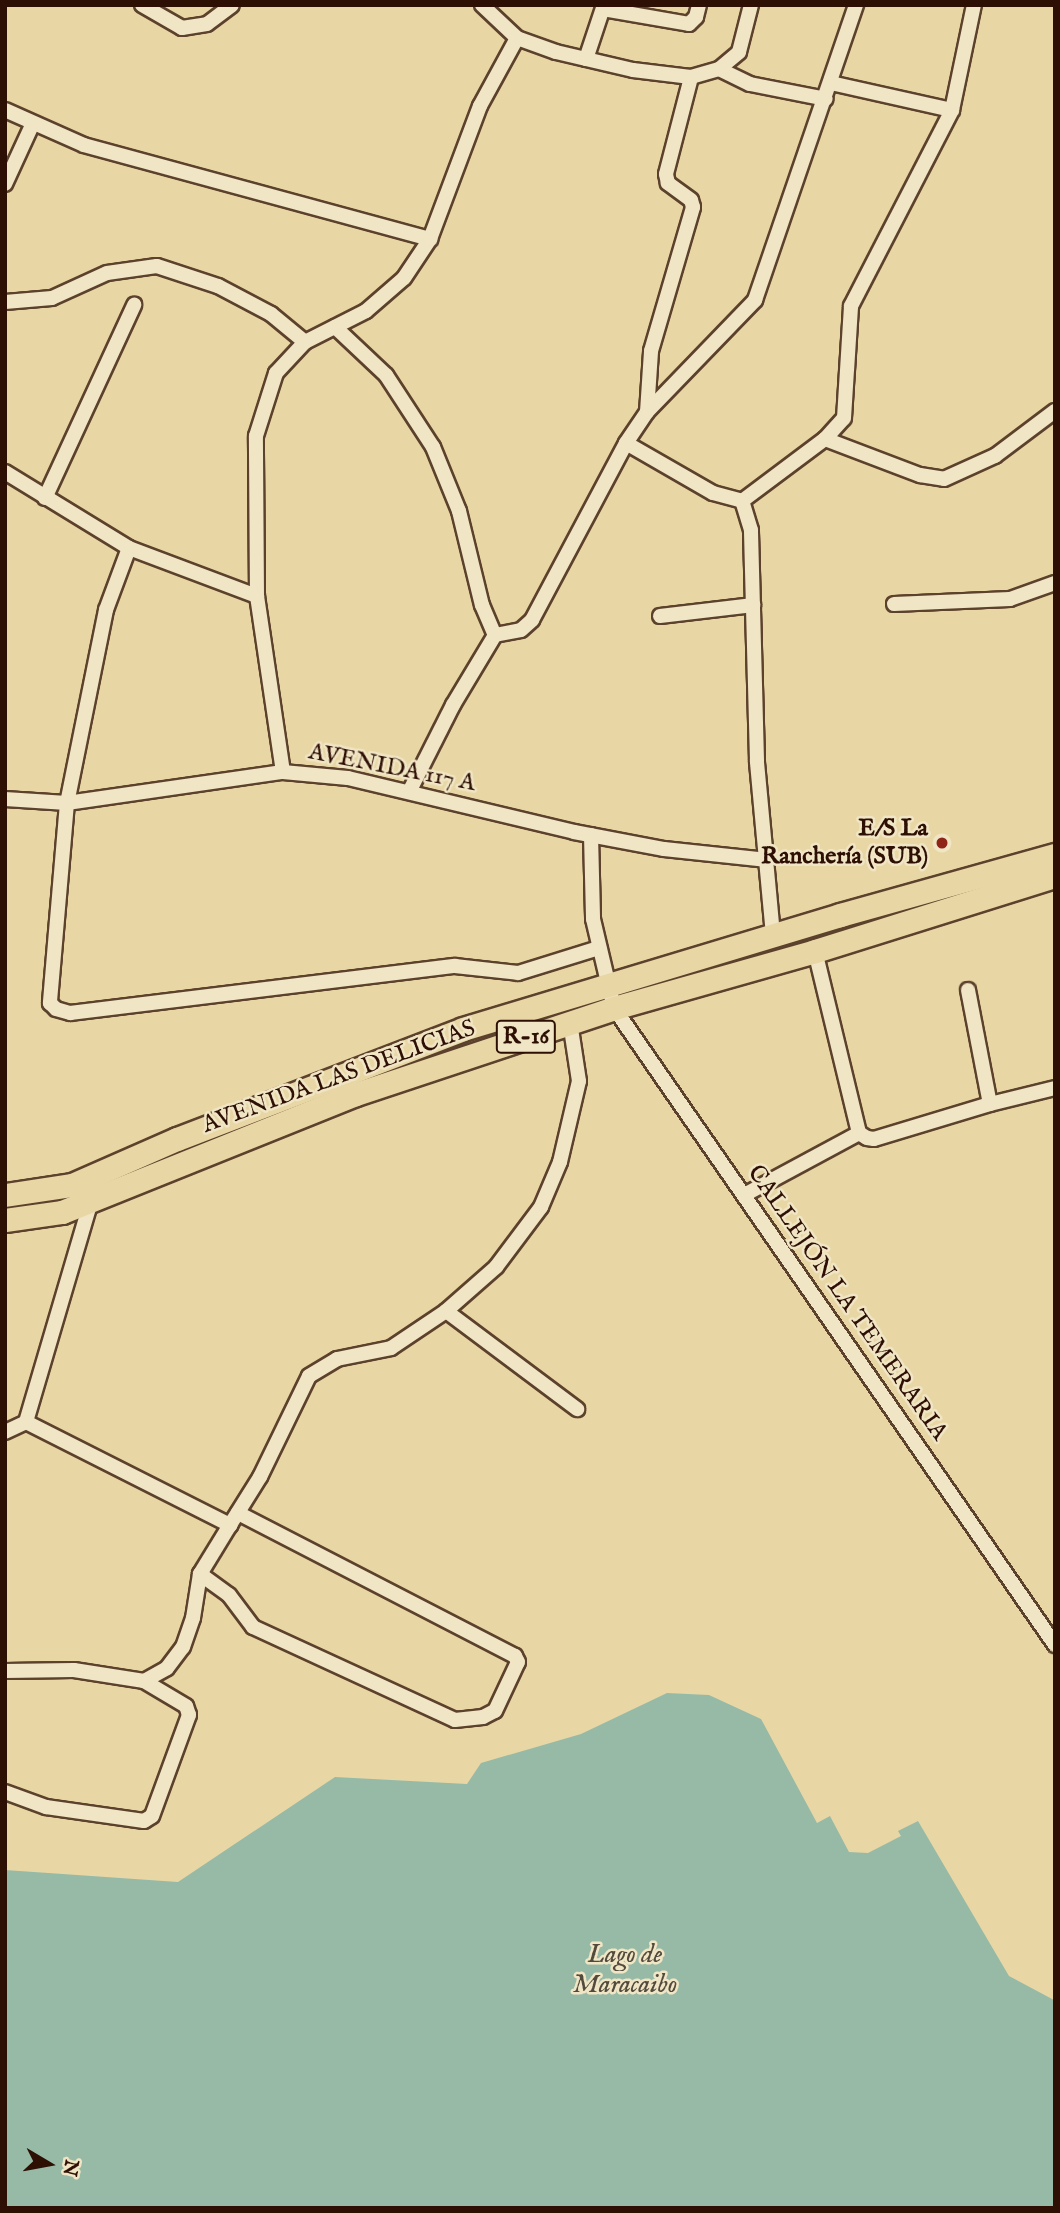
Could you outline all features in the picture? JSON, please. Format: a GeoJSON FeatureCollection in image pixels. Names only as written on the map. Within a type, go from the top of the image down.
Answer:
{"type":"FeatureCollection","features":[{"type":"Feature","properties":{"kind":"main road","name":"AVENIDA LAS DELICIAS"},"geometry":{"type":"LineString","coordinates":[[5,1195],[72,1185],[177,1139],[463,1029],[773,935],[1055,855]]}},
{"type":"Feature","properties":{"kind":"main road","name":"AVENIDA LAS DELICIAS"},"geometry":{"type":"LineString","coordinates":[[5,1220],[62,1212],[356,1094],[614,1007],[815,951],[1055,876]]}},
{"type":"Feature","properties":{"kind":"street"},"geometry":{"type":"LineString","coordinates":[[142,5],[182,28],[207,24],[232,5]]}},
{"type":"Feature","properties":{"kind":"street"},"geometry":{"type":"LineString","coordinates":[[482,5],[517,38],[633,71],[691,76],[719,69],[739,52],[751,5]]}},
{"type":"Feature","properties":{"kind":"street"},"geometry":{"type":"LineString","coordinates":[[586,59],[604,7],[690,24],[696,17],[699,5]]}},
{"type":"Feature","properties":{"kind":"street"},"geometry":{"type":"LineString","coordinates":[[495,635],[521,631],[532,620],[626,443],[647,412],[755,300],[856,5]]}},
{"type":"Feature","properties":{"kind":"street"},"geometry":{"type":"LineString","coordinates":[[742,501],[824,439],[844,418],[851,306],[952,110],[974,5]]}},
{"type":"Feature","properties":{"kind":"street"},"geometry":{"type":"LineString","coordinates":[[283,772],[257,596],[256,436],[276,373],[305,342],[366,311],[404,278],[430,239],[480,106],[517,38]]}},
{"type":"Feature","properties":{"kind":"street"},"geometry":{"type":"LineString","coordinates":[[719,69],[750,84],[826,99]]}},
{"type":"Feature","properties":{"kind":"street"},"geometry":{"type":"LineString","coordinates":[[647,412],[651,351],[694,207],[691,200],[668,183],[666,174],[691,76]]}},
{"type":"Feature","properties":{"kind":"street"},"geometry":{"type":"LineString","coordinates":[[831,83],[952,110]]}},
{"type":"Feature","properties":{"kind":"street"},"geometry":{"type":"LineString","coordinates":[[5,110],[84,145],[430,239]]}},
{"type":"Feature","properties":{"kind":"street"},"geometry":{"type":"LineString","coordinates":[[5,184],[33,123]]}},
{"type":"Feature","properties":{"kind":"street"},"geometry":{"type":"LineString","coordinates":[[5,302],[52,298],[107,273],[157,266],[218,286],[271,314],[305,342]]}},
{"type":"Feature","properties":{"kind":"street"},"geometry":{"type":"LineString","coordinates":[[45,498],[134,305]]}},
{"type":"Feature","properties":{"kind":"street"},"geometry":{"type":"LineString","coordinates":[[335,327],[386,375],[433,447],[459,510],[481,605],[495,635]]}},
{"type":"Feature","properties":{"kind":"street"},"geometry":{"type":"LineString","coordinates":[[824,439],[920,475],[944,479],[995,456],[1055,411]]}},
{"type":"Feature","properties":{"kind":"street"},"geometry":{"type":"LineString","coordinates":[[626,443],[713,494],[742,501]]}},
{"type":"Feature","properties":{"kind":"street"},"geometry":{"type":"LineString","coordinates":[[5,472],[128,548],[257,596]]}},
{"type":"Feature","properties":{"kind":"street"},"geometry":{"type":"LineString","coordinates":[[742,501],[751,530],[757,761],[773,935]]}},
{"type":"Feature","properties":{"kind":"street"},"geometry":{"type":"LineString","coordinates":[[128,548],[106,610],[66,803],[50,1003],[56,1009],[70,1013],[455,966],[518,973],[599,948]]}},
{"type":"Feature","properties":{"kind":"street"},"geometry":{"type":"LineString","coordinates":[[894,604],[1010,599],[1055,583]]}},
{"type":"Feature","properties":{"kind":"street"},"geometry":{"type":"LineString","coordinates":[[660,616],[753,605]]}},
{"type":"Feature","properties":{"kind":"street"},"geometry":{"type":"LineString","coordinates":[[409,792],[453,705],[495,635]]}},
{"type":"Feature","properties":{"kind":"street","name":"AVENIDA 117 A"},"geometry":{"type":"LineString","coordinates":[[5,799],[66,803],[283,772],[348,778],[592,835],[664,849],[767,860]]}},
{"type":"Feature","properties":{"kind":"street","name":"CALLEJÓN LA TEMERARIA"},"geometry":{"type":"LineString","coordinates":[[592,835],[593,919],[614,1007],[1055,1645]]}},
{"type":"Feature","properties":{"kind":"street"},"geometry":{"type":"LineString","coordinates":[[815,951],[859,1133]]}},
{"type":"Feature","properties":{"kind":"street"},"geometry":{"type":"LineString","coordinates":[[968,990],[990,1104]]}},
{"type":"Feature","properties":{"kind":"street"},"geometry":{"type":"LineString","coordinates":[[144,1681],[167,1668],[183,1647],[193,1618],[200,1574],[260,1476],[309,1376],[337,1359],[391,1349],[446,1311],[496,1267],[541,1207],[560,1162],[579,1081],[570,1022]]}},
{"type":"Feature","properties":{"kind":"street"},"geometry":{"type":"LineString","coordinates":[[859,1133],[874,1139],[990,1104],[1055,1088]]}},
{"type":"Feature","properties":{"kind":"street"},"geometry":{"type":"LineString","coordinates":[[744,1195],[859,1133]]}},
{"type":"Feature","properties":{"kind":"street"},"geometry":{"type":"LineString","coordinates":[[26,1422],[91,1201]]}},
{"type":"Feature","properties":{"kind":"street"},"geometry":{"type":"LineString","coordinates":[[446,1311],[577,1409]]}},
{"type":"Feature","properties":{"kind":"street"},"geometry":{"type":"LineString","coordinates":[[6,1429],[26,1422],[234,1519],[515,1656],[517,1662],[495,1711],[483,1717],[455,1720],[253,1627],[229,1595],[200,1574]]}},
{"type":"Feature","properties":{"kind":"street"},"geometry":{"type":"LineString","coordinates":[[5,1671],[74,1670],[144,1681],[187,1706],[189,1715],[152,1816],[145,1821],[46,1807],[5,1792]]}},
{"type":"Feature","properties":{"kind":"water","name":"Lago de Maracaibo"},"geometry":{"type":"Polygon","coordinates":[[[667,1693],[709,1695],[761,1719],[817,1823],[830,1816],[849,1852],[868,1853],[901,1836],[898,1831],[918,1821],[1009,1976],[1054,2000],[1055,2208],[5,2208],[5,1870],[178,1882],[335,1777],[467,1784],[481,1763],[581,1734],[667,1693]]]}},
{"type":"Feature","properties":{"kind":"place","name":"E/S La Ranchería (SUB)"},"geometry":{"type":"Point","coordinates":[942,843]}}]}
